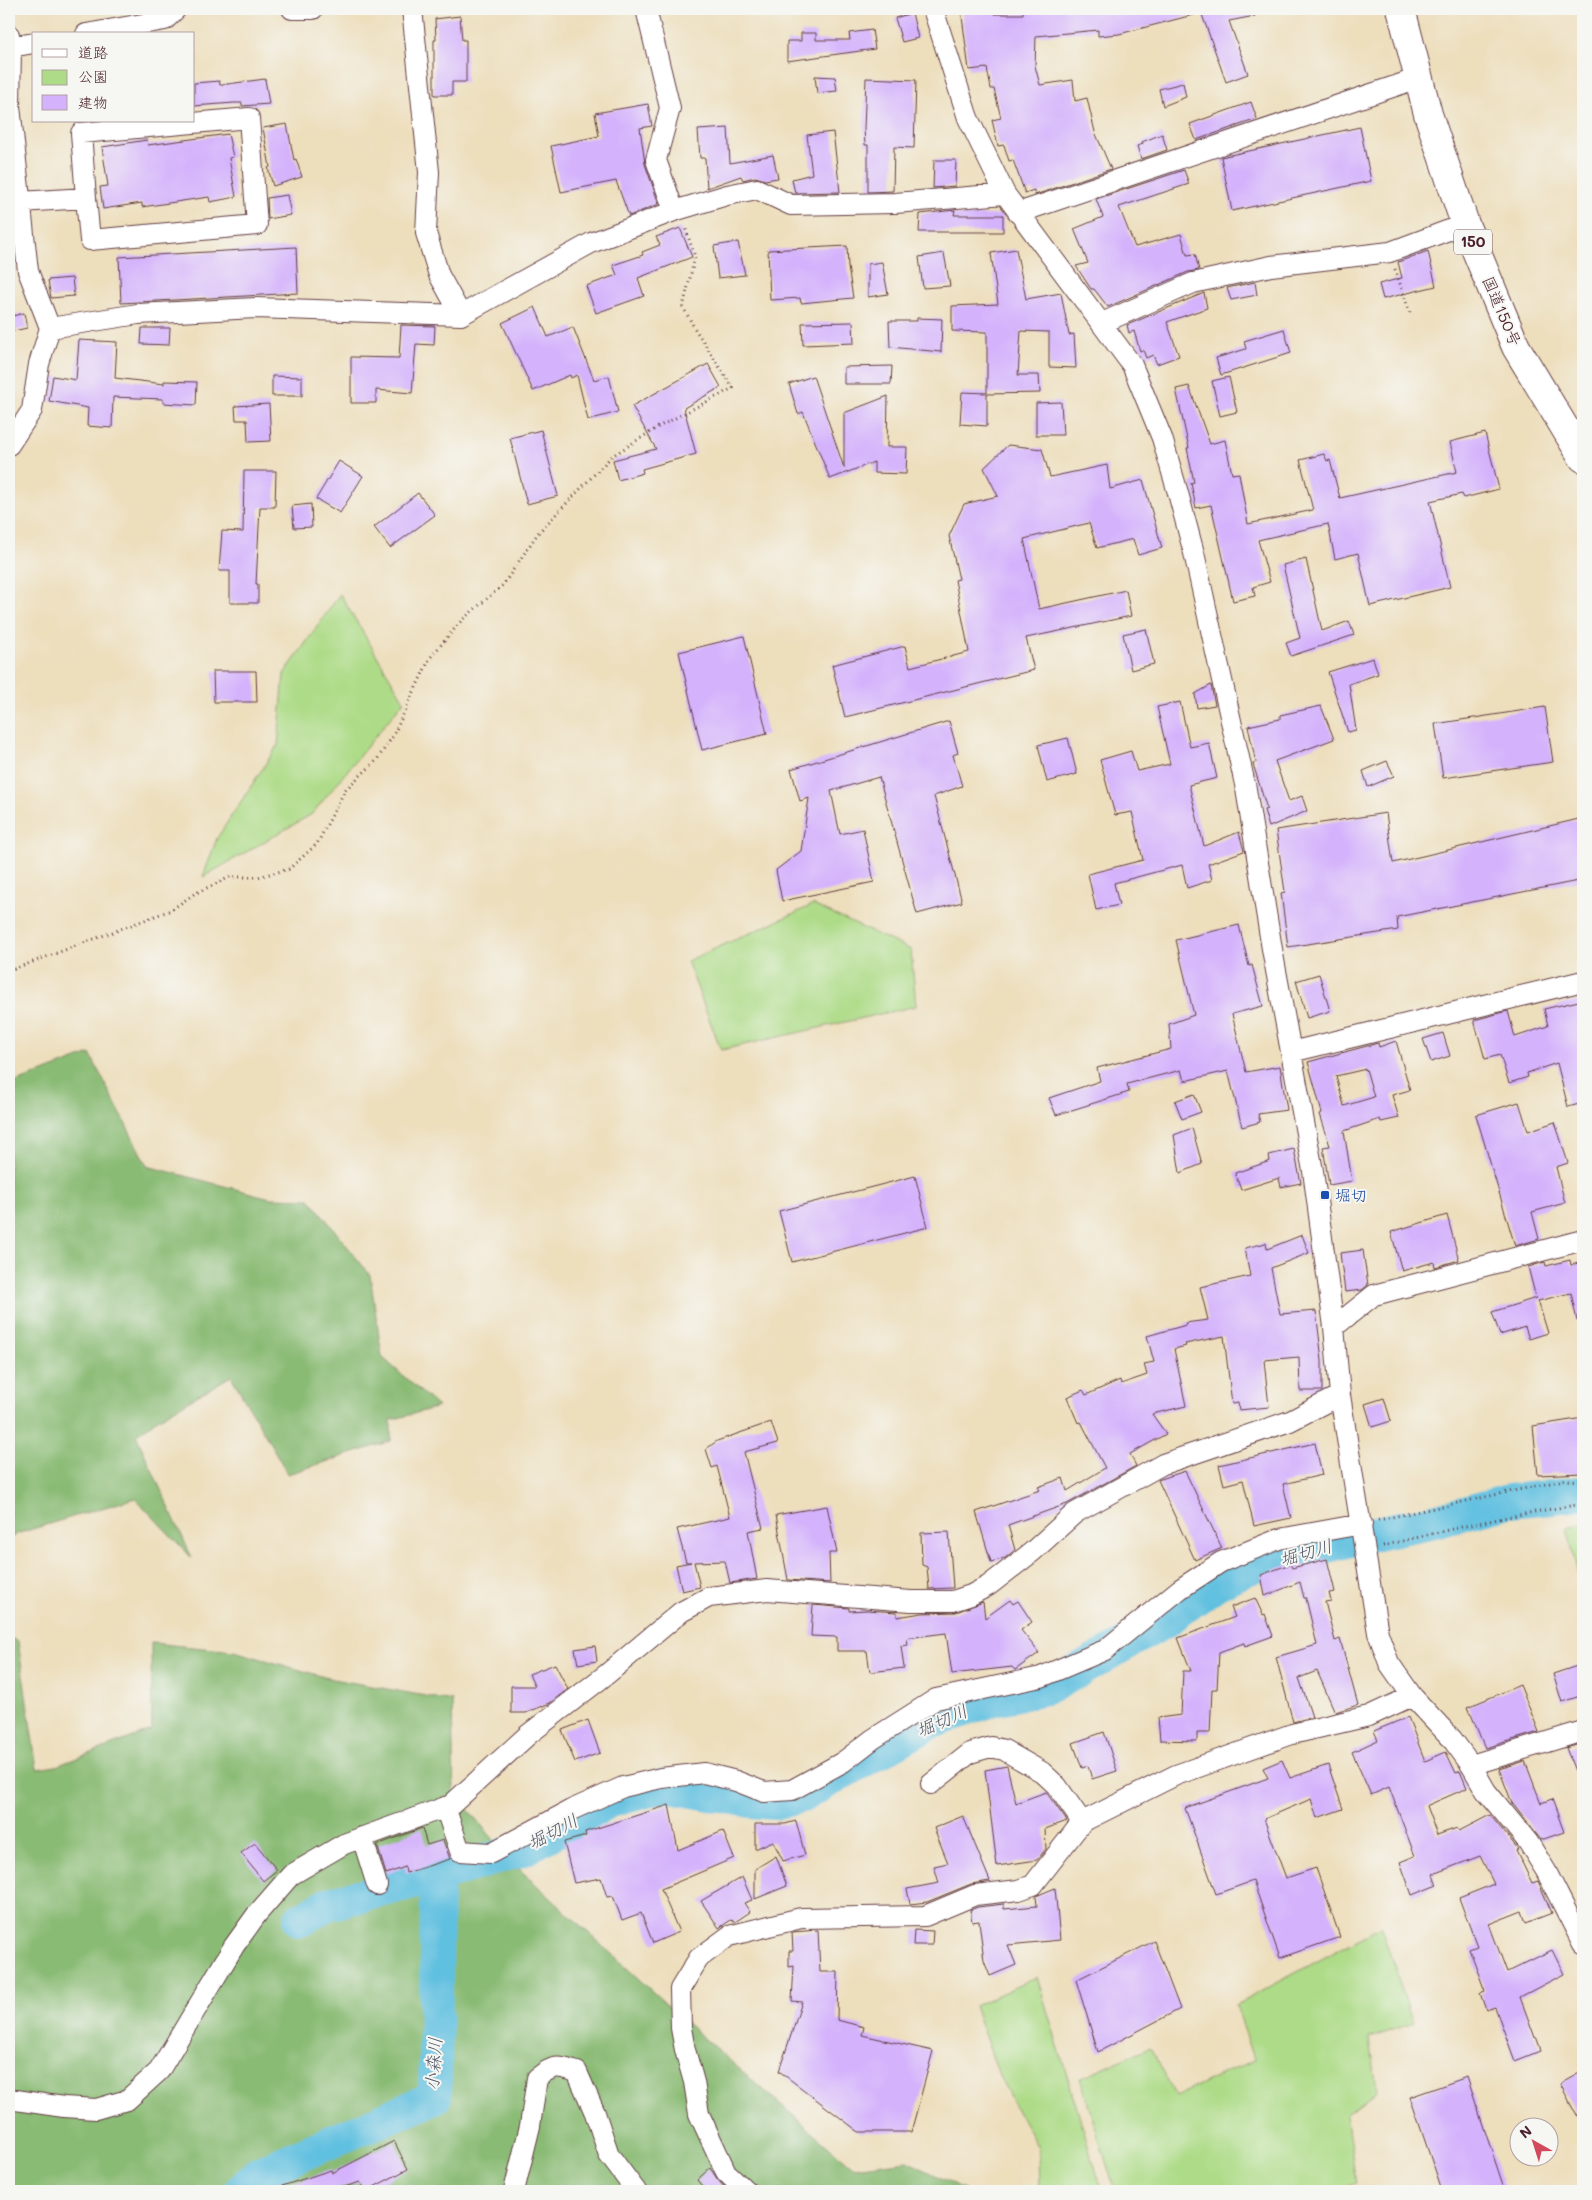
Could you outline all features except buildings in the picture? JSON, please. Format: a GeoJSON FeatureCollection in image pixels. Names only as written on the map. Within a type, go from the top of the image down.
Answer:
{"type":"FeatureCollection","features":[{"type":"Feature","properties":{"kind":"highway","name":"国道150号"},"geometry":{"type":"LineString","coordinates":[[1401,9],[1428,114],[1465,224],[1516,347],[1583,458]]}},
{"type":"Feature","properties":{"kind":"street"},"geometry":{"type":"LineString","coordinates":[[97,32],[165,20],[176,9]]}},
{"type":"Feature","properties":{"kind":"street"},"geometry":{"type":"LineString","coordinates":[[412,9],[429,172],[426,233],[439,275],[461,315]]}},
{"type":"Feature","properties":{"kind":"street"},"geometry":{"type":"LineString","coordinates":[[646,9],[670,108],[656,160],[677,211]]}},
{"type":"Feature","properties":{"kind":"street"},"geometry":{"type":"LineString","coordinates":[[933,9],[968,118],[1005,194],[1132,365],[1162,438],[1187,527],[1246,789],[1313,1170],[1334,1328],[1340,1395],[1378,1633],[1389,1663],[1412,1696],[1452,1739],[1471,1765],[1486,1791],[1528,1842],[1546,1871],[1583,1944]]}},
{"type":"Feature","properties":{"kind":"street"},"geometry":{"type":"LineString","coordinates":[[9,445],[32,410],[39,364],[50,328],[28,270],[10,106],[10,41],[32,43]]}},
{"type":"Feature","properties":{"kind":"street"},"geometry":{"type":"LineString","coordinates":[[1018,213],[1419,78]]}},
{"type":"Feature","properties":{"kind":"street"},"geometry":{"type":"LineString","coordinates":[[249,118],[257,226],[90,240],[86,198],[81,133],[249,118]]}},
{"type":"Feature","properties":{"kind":"street"},"geometry":{"type":"LineString","coordinates":[[50,328],[138,314],[256,308],[461,315],[591,243],[727,194],[757,190],[791,205],[895,204],[1005,194]]}},
{"type":"Feature","properties":{"kind":"street"},"geometry":{"type":"LineString","coordinates":[[20,202],[86,198]]}},
{"type":"Feature","properties":{"kind":"street"},"geometry":{"type":"LineString","coordinates":[[1102,323],[1193,283],[1271,266],[1390,252],[1465,224]]}},
{"type":"Feature","properties":{"kind":"street"},"geometry":{"type":"LineString","coordinates":[[1291,1052],[1583,982]]}},
{"type":"Feature","properties":{"kind":"street"},"geometry":{"type":"LineString","coordinates":[[1334,1328],[1374,1295],[1583,1240]]}},
{"type":"Feature","properties":{"kind":"street"},"geometry":{"type":"LineString","coordinates":[[9,2099],[64,2107],[96,2109],[127,2100],[159,2071],[234,1946],[274,1892],[291,1875],[344,1844],[451,1805],[529,1734],[607,1674],[681,1612],[709,1597],[766,1590],[911,1601],[952,1601],[971,1595],[988,1586],[1032,1552],[1075,1513],[1163,1464],[1290,1421],[1340,1395]]}},
{"type":"Feature","properties":{"kind":"street"},"geometry":{"type":"LineString","coordinates":[[445,1807],[460,1851],[490,1853],[571,1810],[623,1787],[661,1778],[704,1773],[736,1781],[764,1792],[792,1790],[843,1762],[881,1734],[936,1699],[1041,1677],[1105,1650],[1180,1589],[1222,1562],[1279,1539],[1362,1524]]}},
{"type":"Feature","properties":{"kind":"street"},"geometry":{"type":"LineString","coordinates":[[746,2191],[726,2172],[699,2114],[694,2082],[685,2050],[681,2028],[680,1989],[699,1958],[729,1936],[801,1918],[925,1916],[975,1895],[1019,1890],[1033,1885],[1082,1822],[1176,1775],[1292,1734],[1369,1716],[1412,1696]]}},
{"type":"Feature","properties":{"kind":"street"},"geometry":{"type":"LineString","coordinates":[[1471,1765],[1583,1731]]}},
{"type":"Feature","properties":{"kind":"street"},"geometry":{"type":"LineString","coordinates":[[931,1784],[970,1752],[992,1747],[1004,1750],[1042,1772],[1057,1786],[1082,1822]]}},
{"type":"Feature","properties":{"kind":"street"},"geometry":{"type":"LineString","coordinates":[[362,1837],[378,1885]]}},
{"type":"Feature","properties":{"kind":"street"},"geometry":{"type":"LineString","coordinates":[[514,2191],[530,2126],[537,2078],[548,2069],[560,2066],[577,2072],[595,2113],[609,2155],[636,2191]]}},
{"type":"Feature","properties":{"kind":"path"},"geometry":{"type":"LineString","coordinates":[[9,971],[170,910],[194,894],[230,877],[258,877],[288,868],[317,844],[345,790],[376,761],[393,736],[430,658],[462,620],[503,585],[538,533],[612,456],[660,426],[734,388],[695,329],[684,307],[695,257],[677,211]]}},
{"type":"Feature","properties":{"kind":"path"},"geometry":{"type":"LineString","coordinates":[[1390,252],[1411,316]]}},
{"type":"Feature","properties":{"kind":"path"},"geometry":{"type":"LineString","coordinates":[[1362,1524],[1564,1480],[1583,1480]]}},
{"type":"Feature","properties":{"kind":"path"},"geometry":{"type":"LineString","coordinates":[[1365,1551],[1518,1514],[1583,1504]]}},
{"type":"Feature","properties":{"kind":"green space"},"geometry":{"type":"Polygon","coordinates":[[[340,594],[404,701],[312,814],[203,877],[217,838],[278,745],[284,674],[340,594]]]}},
{"type":"Feature","properties":{"kind":"green space"},"geometry":{"type":"Polygon","coordinates":[[[813,905],[911,950],[916,1006],[721,1050],[687,961],[813,905]]]}},
{"type":"Feature","properties":{"kind":"green space"},"geometry":{"type":"Polygon","coordinates":[[[90,1054],[147,1166],[270,1198],[310,1199],[370,1275],[382,1357],[438,1407],[391,1420],[391,1441],[288,1474],[231,1376],[156,1420],[136,1435],[192,1558],[135,1498],[16,1534],[9,1540],[9,1085],[90,1054]]]}},
{"type":"Feature","properties":{"kind":"green space"},"geometry":{"type":"Polygon","coordinates":[[[1583,1524],[1583,1597],[1567,1528],[1583,1524]]]}},
{"type":"Feature","properties":{"kind":"green space"},"geometry":{"type":"Polygon","coordinates":[[[9,1637],[18,1642],[37,1769],[56,1766],[152,1730],[151,1643],[234,1651],[328,1678],[452,1701],[454,1793],[517,1867],[691,2027],[854,2168],[907,2161],[968,2191],[9,2191],[9,1637]]]}},
{"type":"Feature","properties":{"kind":"green space"},"geometry":{"type":"Polygon","coordinates":[[[1381,1927],[1413,2023],[1370,2038],[1377,2090],[1346,2114],[1356,2183],[1335,2191],[1115,2191],[1080,2078],[1150,2047],[1176,2096],[1254,2059],[1236,2005],[1381,1927]]]}},
{"type":"Feature","properties":{"kind":"green space"},"geometry":{"type":"Polygon","coordinates":[[[1037,1977],[1102,2191],[1039,2191],[1038,2148],[1000,2078],[974,2006],[1037,1977]]]}},
{"type":"Feature","properties":{"kind":"waterway","name":"堀切川"},"geometry":{"type":"LineString","coordinates":[[300,1920],[328,1904],[437,1876],[524,1849],[610,1801],[664,1786],[751,1801],[775,1803],[802,1796],[930,1723],[991,1700],[1050,1687],[1164,1622],[1214,1585],[1243,1570],[1381,1532],[1430,1522],[1509,1501],[1583,1494]]}},
{"type":"Feature","properties":{"kind":"waterway","name":"小森川"},"geometry":{"type":"LineString","coordinates":[[241,2191],[259,2173],[435,2097],[437,1876]]}},
{"type":"Feature","properties":{"kind":"place","name":"堀切"},"geometry":{"type":"Point","coordinates":[1325,1195]}}]}
